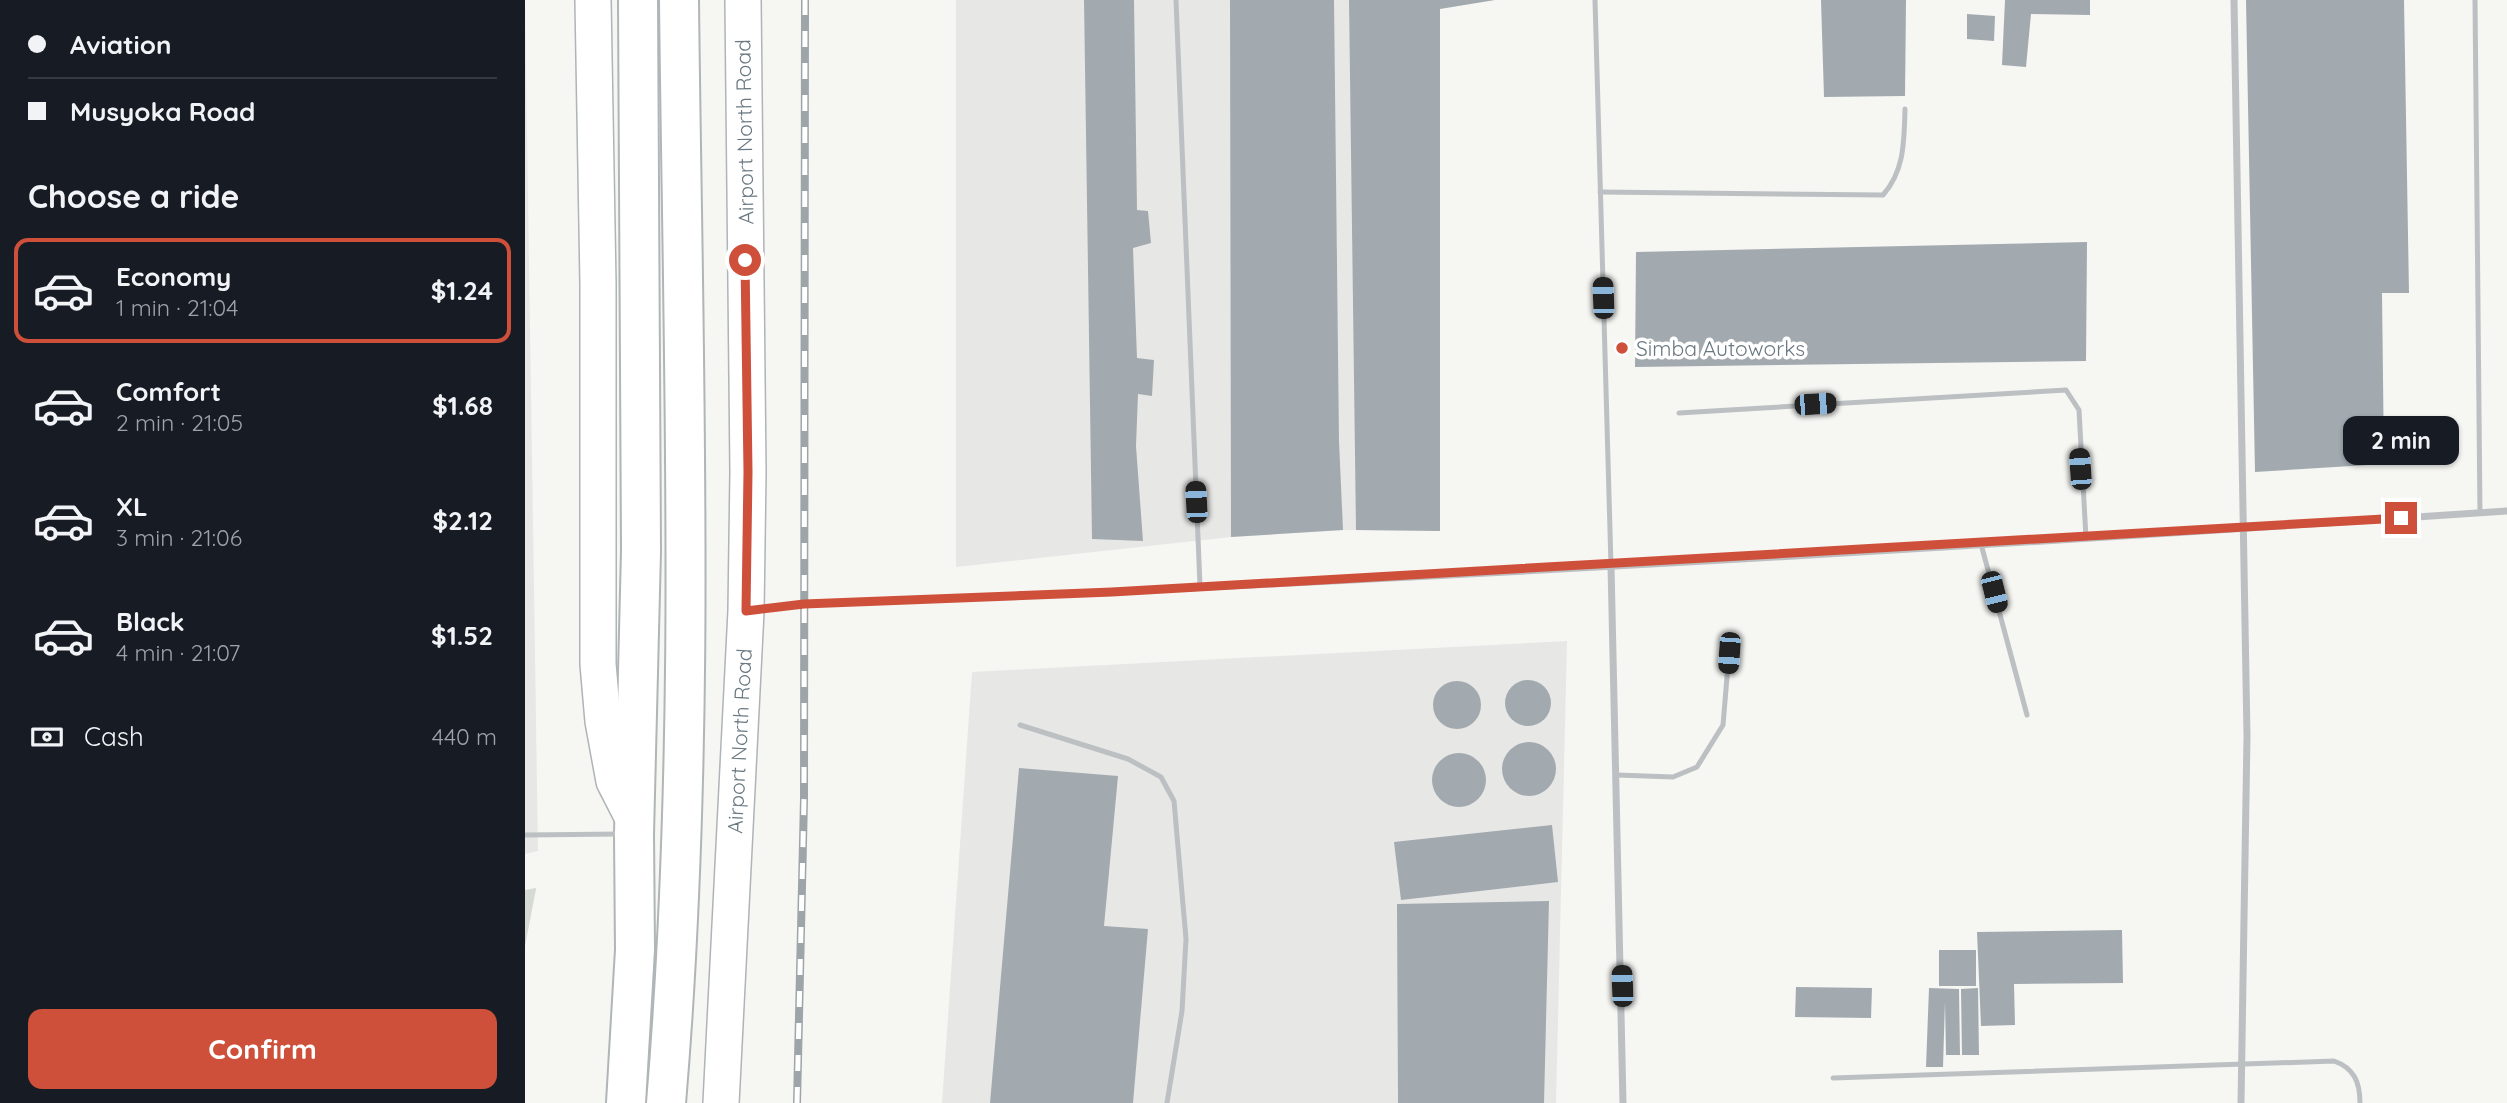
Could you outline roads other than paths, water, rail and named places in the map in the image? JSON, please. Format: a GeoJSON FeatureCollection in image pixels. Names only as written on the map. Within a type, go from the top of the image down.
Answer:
{"type":"FeatureCollection","features":[{"type":"Feature","properties":{"kind":"main road"},"geometry":{"type":"LineString","coordinates":[[593,0],[598,284],[598,664],[603,721],[614,780],[635,828]]}},
{"type":"Feature","properties":{"kind":"main road"},"geometry":{"type":"LineString","coordinates":[[626,1103],[635,950],[641,551],[638,0]]}},
{"type":"Feature","properties":{"kind":"main road"},"geometry":{"type":"LineString","coordinates":[[666,1103],[678,959],[685,584],[679,0]]}},
{"type":"Feature","properties":{"kind":"main road","name":"Airport North Road"},"geometry":{"type":"LineString","coordinates":[[721,1103],[746,611],[748,472],[743,0]]}},
{"type":"Feature","properties":{"kind":"street"},"geometry":{"type":"LineString","coordinates":[[2234,0],[2247,736],[2241,1103]]}},
{"type":"Feature","properties":{"kind":"street"},"geometry":{"type":"LineString","coordinates":[[746,611],[804,604],[1112,592],[1611,565],[2507,511]]}},
{"type":"Feature","properties":{"kind":"street"},"geometry":{"type":"LineString","coordinates":[[1611,565],[1623,1103]]}},
{"type":"Feature","properties":{"kind":"lane"},"geometry":{"type":"LineString","coordinates":[[1176,0],[1200,586]]}},
{"type":"Feature","properties":{"kind":"lane"},"geometry":{"type":"LineString","coordinates":[[1595,0],[1611,565]]}},
{"type":"Feature","properties":{"kind":"lane"},"geometry":{"type":"LineString","coordinates":[[2475,0],[2480,513]]}},
{"type":"Feature","properties":{"kind":"lane"},"geometry":{"type":"LineString","coordinates":[[1600,192],[1883,195],[1894,183],[1904,150],[1905,108]]}},
{"type":"Feature","properties":{"kind":"lane"},"geometry":{"type":"LineString","coordinates":[[1679,413],[2066,390],[2079,410],[2086,538]]}},
{"type":"Feature","properties":{"kind":"lane"},"geometry":{"type":"LineString","coordinates":[[1981,544],[2027,716]]}},
{"type":"Feature","properties":{"kind":"lane"},"geometry":{"type":"LineString","coordinates":[[1617,775],[1672,777],[1697,767],[1723,725],[1729,653]]}},
{"type":"Feature","properties":{"kind":"lane"},"geometry":{"type":"LineString","coordinates":[[1020,725],[1128,759],[1161,777],[1174,801],[1186,939],[1182,1011],[1167,1103]]}},
{"type":"Feature","properties":{"kind":"lane"},"geometry":{"type":"LineString","coordinates":[[525,835],[635,828]]}},
{"type":"Feature","properties":{"kind":"lane"},"geometry":{"type":"LineString","coordinates":[[1833,1078],[2334,1061],[2346,1065],[2356,1077],[2360,1103]]}},
{"type":"Feature","properties":{"kind":"railway"},"geometry":{"type":"LineString","coordinates":[[797,1103],[804,799],[805,0]]}},
{"type":"Feature","properties":{"kind":"place","name":"Simba Autoworks"},"geometry":{"type":"Point","coordinates":[1622,348]}}]}
